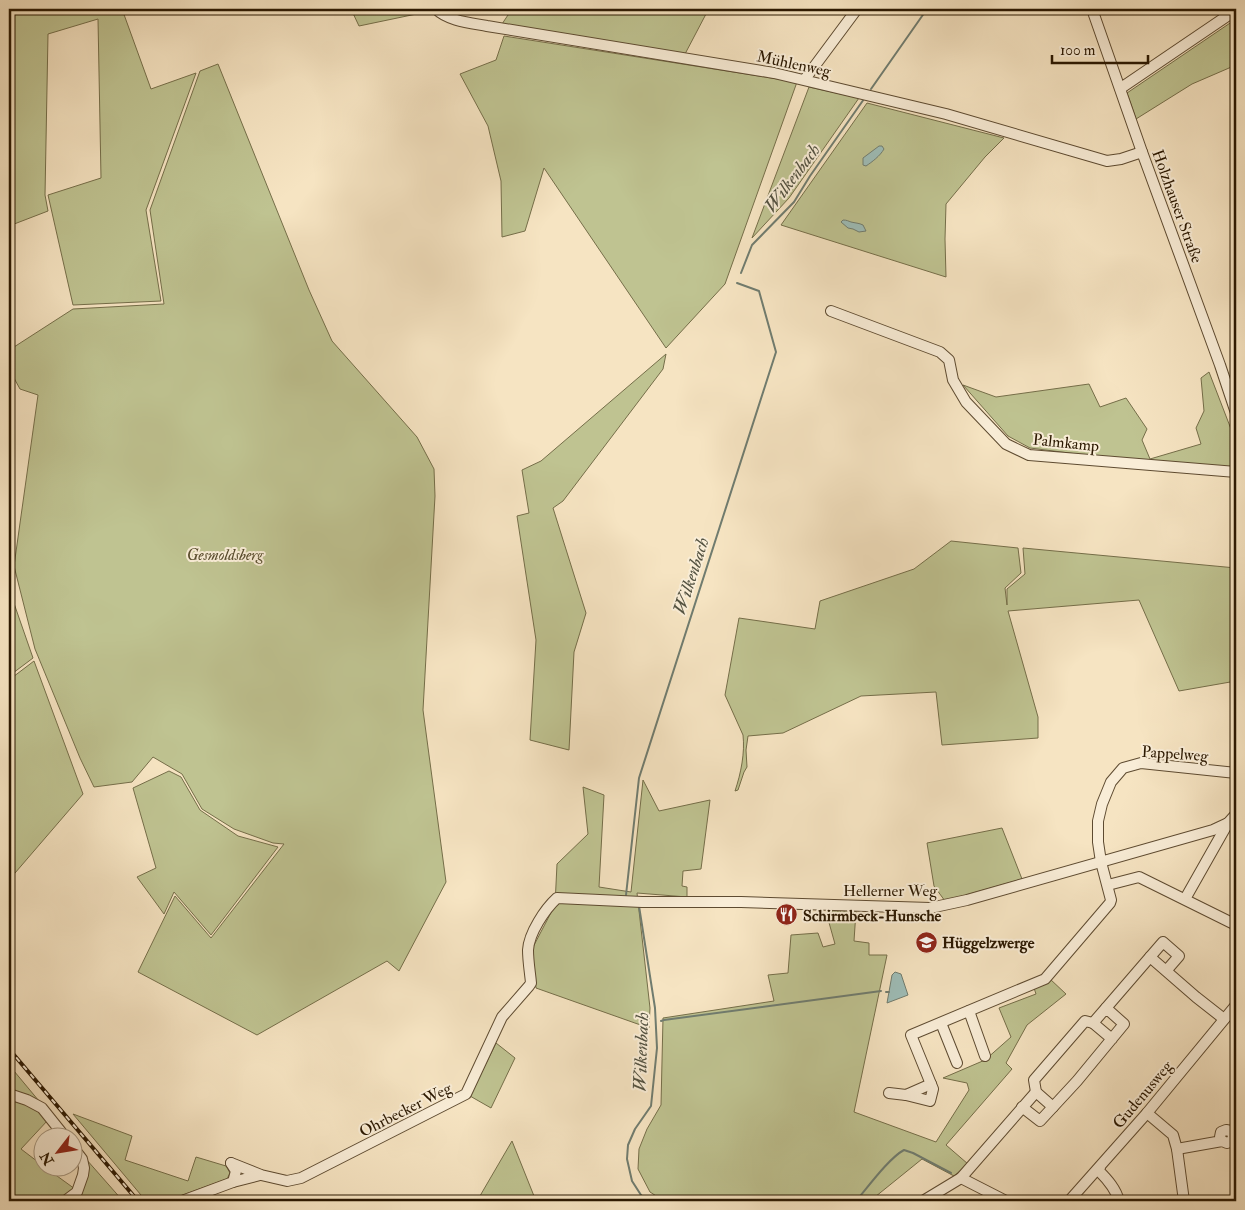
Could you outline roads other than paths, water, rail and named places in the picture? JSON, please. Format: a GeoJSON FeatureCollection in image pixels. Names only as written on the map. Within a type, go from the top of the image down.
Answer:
{"type":"FeatureCollection","features":[{"type":"Feature","properties":{"kind":"street","name":"Mühlenweg"},"geometry":{"type":"LineString","coordinates":[[436,9],[440,13],[455,19],[487,26],[764,71],[805,80],[946,114],[1107,161],[1121,159],[1142,152]]}},
{"type":"Feature","properties":{"kind":"street"},"geometry":{"type":"LineString","coordinates":[[805,80],[857,9]]}},
{"type":"Feature","properties":{"kind":"street","name":"Holzhauser Straße"},"geometry":{"type":"LineString","coordinates":[[1092,9],[1236,413]]}},
{"type":"Feature","properties":{"kind":"street"},"geometry":{"type":"LineString","coordinates":[[1121,88],[1236,10]]}},
{"type":"Feature","properties":{"kind":"street","name":"Palmkamp"},"geometry":{"type":"LineString","coordinates":[[831,312],[940,352],[949,360],[953,380],[966,402],[1006,444],[1029,455],[1236,472]]}},
{"type":"Feature","properties":{"kind":"street","name":"Pappelweg"},"geometry":{"type":"LineString","coordinates":[[1108,885],[1098,842],[1098,821],[1102,804],[1112,782],[1123,768],[1141,763],[1236,773]]}},
{"type":"Feature","properties":{"kind":"street","name":"Hellerner Weg"},"geometry":{"type":"LineString","coordinates":[[557,898],[642,902],[741,902],[930,908],[967,900],[1213,830],[1228,823],[1236,814]]}},
{"type":"Feature","properties":{"kind":"street"},"geometry":{"type":"LineString","coordinates":[[1185,899],[1228,823]]}},
{"type":"Feature","properties":{"kind":"street"},"geometry":{"type":"LineString","coordinates":[[889,1092],[930,1102],[933,1089],[911,1035],[1045,979],[1110,903],[1108,885],[1139,877],[1236,925]]}},
{"type":"Feature","properties":{"kind":"street","name":"Ohrbecker Weg"},"geometry":{"type":"LineString","coordinates":[[233,1182],[236,1171],[231,1163],[261,1175],[288,1181],[301,1178],[466,1094],[502,1017],[531,983],[529,942],[539,921],[550,904],[557,898]]}},
{"type":"Feature","properties":{"kind":"street"},"geometry":{"type":"LineString","coordinates":[[1093,1023],[1163,942],[1179,956],[1166,971]]}},
{"type":"Feature","properties":{"kind":"street"},"geometry":{"type":"LineString","coordinates":[[1150,957],[1224,1019]]}},
{"type":"Feature","properties":{"kind":"street","name":"Gudenusweg"},"geometry":{"type":"LineString","coordinates":[[1069,1201],[1147,1113],[1236,1005]]}},
{"type":"Feature","properties":{"kind":"street"},"geometry":{"type":"LineString","coordinates":[[1022,1106],[1040,1121],[1077,1081],[1124,1024],[1106,1008]]}},
{"type":"Feature","properties":{"kind":"street"},"geometry":{"type":"LineString","coordinates":[[969,1011],[985,1056]]}},
{"type":"Feature","properties":{"kind":"street"},"geometry":{"type":"LineString","coordinates":[[1053,1107],[1036,1092],[1034,1080],[1085,1021],[1093,1023],[1112,1038]]}},
{"type":"Feature","properties":{"kind":"street"},"geometry":{"type":"LineString","coordinates":[[941,1023],[957,1063]]}},
{"type":"Feature","properties":{"kind":"street"},"geometry":{"type":"LineString","coordinates":[[906,1095],[931,1084]]}},
{"type":"Feature","properties":{"kind":"street"},"geometry":{"type":"LineString","coordinates":[[923,1201],[961,1178],[1036,1092]]}},
{"type":"Feature","properties":{"kind":"street"},"geometry":{"type":"LineString","coordinates":[[9,1094],[42,1108],[58,1128]]}},
{"type":"Feature","properties":{"kind":"street"},"geometry":{"type":"LineString","coordinates":[[1147,1113],[1173,1135],[1177,1149],[1184,1201]]}},
{"type":"Feature","properties":{"kind":"street"},"geometry":{"type":"LineString","coordinates":[[1177,1149],[1222,1141]]}},
{"type":"Feature","properties":{"kind":"street"},"geometry":{"type":"LineString","coordinates":[[65,1201],[77,1192],[84,1175],[82,1159]]}},
{"type":"Feature","properties":{"kind":"street"},"geometry":{"type":"LineString","coordinates":[[1100,1167],[1100,1171],[1112,1184],[1119,1201]]}},
{"type":"Feature","properties":{"kind":"street","name":"Ohrbecker Weg"},"geometry":{"type":"LineString","coordinates":[[182,1201],[233,1182],[261,1175]]}},
{"type":"Feature","properties":{"kind":"street"},"geometry":{"type":"LineString","coordinates":[[961,1178],[1006,1201]]}},
{"type":"Feature","properties":{"kind":"water"},"geometry":{"type":"Polygon","coordinates":[[[879,146],[882,146],[884,149],[880,154],[866,166],[863,165],[863,158],[879,146]]]}},
{"type":"Feature","properties":{"kind":"water"},"geometry":{"type":"Polygon","coordinates":[[[843,220],[863,225],[866,231],[859,232],[848,228],[841,222],[843,220]]]}},
{"type":"Feature","properties":{"kind":"water"},"geometry":{"type":"Polygon","coordinates":[[[895,972],[901,974],[908,995],[887,1003],[892,975],[895,972]]]}},
{"type":"Feature","properties":{"kind":"waterway","name":"Wilkenbach"},"geometry":{"type":"LineString","coordinates":[[871,89],[927,9]]}},
{"type":"Feature","properties":{"kind":"waterway","name":"Wilkenbach"},"geometry":{"type":"LineString","coordinates":[[741,273],[752,245],[794,202],[864,99]]}},
{"type":"Feature","properties":{"kind":"waterway","name":"Wilkenbach"},"geometry":{"type":"LineString","coordinates":[[626,895],[639,778],[776,352],[759,291],[737,283]]}},
{"type":"Feature","properties":{"kind":"waterway","name":"Wilkenbach"},"geometry":{"type":"LineString","coordinates":[[638,906],[655,1008],[657,1048],[651,1106],[635,1129],[628,1145],[627,1159],[632,1181],[647,1201]]}},
{"type":"Feature","properties":{"kind":"waterway"},"geometry":{"type":"LineString","coordinates":[[661,1021],[881,991]]}},
{"type":"Feature","properties":{"kind":"waterway"},"geometry":{"type":"LineString","coordinates":[[856,1201],[885,1166],[904,1150],[951,1173]]}},
{"type":"Feature","properties":{"kind":"railway"},"geometry":{"type":"LineString","coordinates":[[9,1049],[138,1201]]}},
{"type":"Feature","properties":{"kind":"place","name":"Schirmbeck-Hunsche"},"geometry":{"type":"Point","coordinates":[787,915]}},
{"type":"Feature","properties":{"kind":"place","name":"Hüggelzwerge"},"geometry":{"type":"Point","coordinates":[926,942]}},
{"type":"Feature","properties":{"kind":"park label","name":"Gesmoldsberg"},"geometry":{"type":"Point","coordinates":[225,554]}}]}
